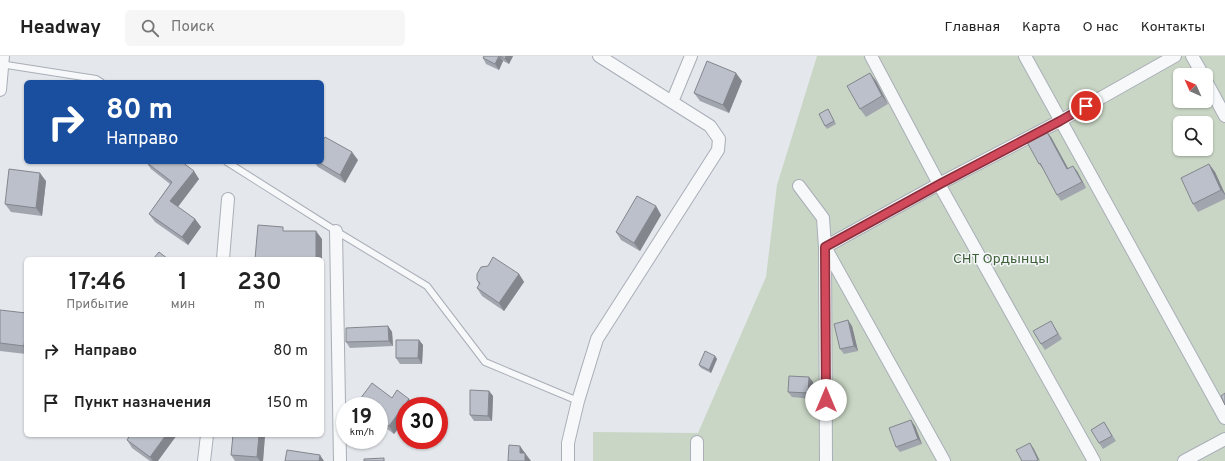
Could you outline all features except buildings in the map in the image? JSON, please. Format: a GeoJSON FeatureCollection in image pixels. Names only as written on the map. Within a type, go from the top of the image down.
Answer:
{"type":"FeatureCollection","features":[{"type":"Feature","properties":{"kind":"street"},"geometry":{"type":"LineString","coordinates":[[568,461],[568,443],[578,402],[597,339],[718,150],[719,139],[710,126],[599,56]]}},
{"type":"Feature","properties":{"kind":"street"},"geometry":{"type":"LineString","coordinates":[[672,102],[691,56]]}},
{"type":"Feature","properties":{"kind":"street"},"geometry":{"type":"LineString","coordinates":[[871,56],[940,184],[1094,461]]}},
{"type":"Feature","properties":{"kind":"street"},"geometry":{"type":"LineString","coordinates":[[1025,56],[1225,418]]}},
{"type":"Feature","properties":{"kind":"street"},"geometry":{"type":"LineString","coordinates":[[825,247],[1060,121],[1175,56]]}},
{"type":"Feature","properties":{"kind":"street"},"geometry":{"type":"LineString","coordinates":[[1192,56],[1199,68]]}},
{"type":"Feature","properties":{"kind":"street"},"geometry":{"type":"LineString","coordinates":[[0,90],[2,62]]}},
{"type":"Feature","properties":{"kind":"street"},"geometry":{"type":"LineString","coordinates":[[1213,94],[1225,116]]}},
{"type":"Feature","properties":{"kind":"street"},"geometry":{"type":"LineString","coordinates":[[799,186],[823,218],[825,247],[826,461]]}},
{"type":"Feature","properties":{"kind":"street"},"geometry":{"type":"LineString","coordinates":[[223,257],[228,199]]}},
{"type":"Feature","properties":{"kind":"street"},"geometry":{"type":"LineString","coordinates":[[336,231],[340,461]]}},
{"type":"Feature","properties":{"kind":"street"},"geometry":{"type":"LineString","coordinates":[[825,247],[944,461]]}},
{"type":"Feature","properties":{"kind":"street"},"geometry":{"type":"LineString","coordinates":[[204,461],[207,437]]}},
{"type":"Feature","properties":{"kind":"street"},"geometry":{"type":"LineString","coordinates":[[1184,461],[1225,439]]}},
{"type":"Feature","properties":{"kind":"street"},"geometry":{"type":"LineString","coordinates":[[697,442],[697,461]]}},
{"type":"Feature","properties":{"kind":"lane"},"geometry":{"type":"LineString","coordinates":[[2,62],[98,80]]}},
{"type":"Feature","properties":{"kind":"lane"},"geometry":{"type":"LineString","coordinates":[[230,164],[427,286],[485,362],[578,402]]}},
{"type":"Feature","properties":{"kind":"green space","name":"СНТ Ордынцы"},"geometry":{"type":"Polygon","coordinates":[[[817,56],[1225,56],[1225,461],[593,461],[593,432],[698,433],[766,277],[777,185],[817,56]]]}},
{"type":"Feature","properties":{"kind":"route"},"geometry":{"type":"LineString","coordinates":[[826,400],[825,247],[1086,106]]}}]}
